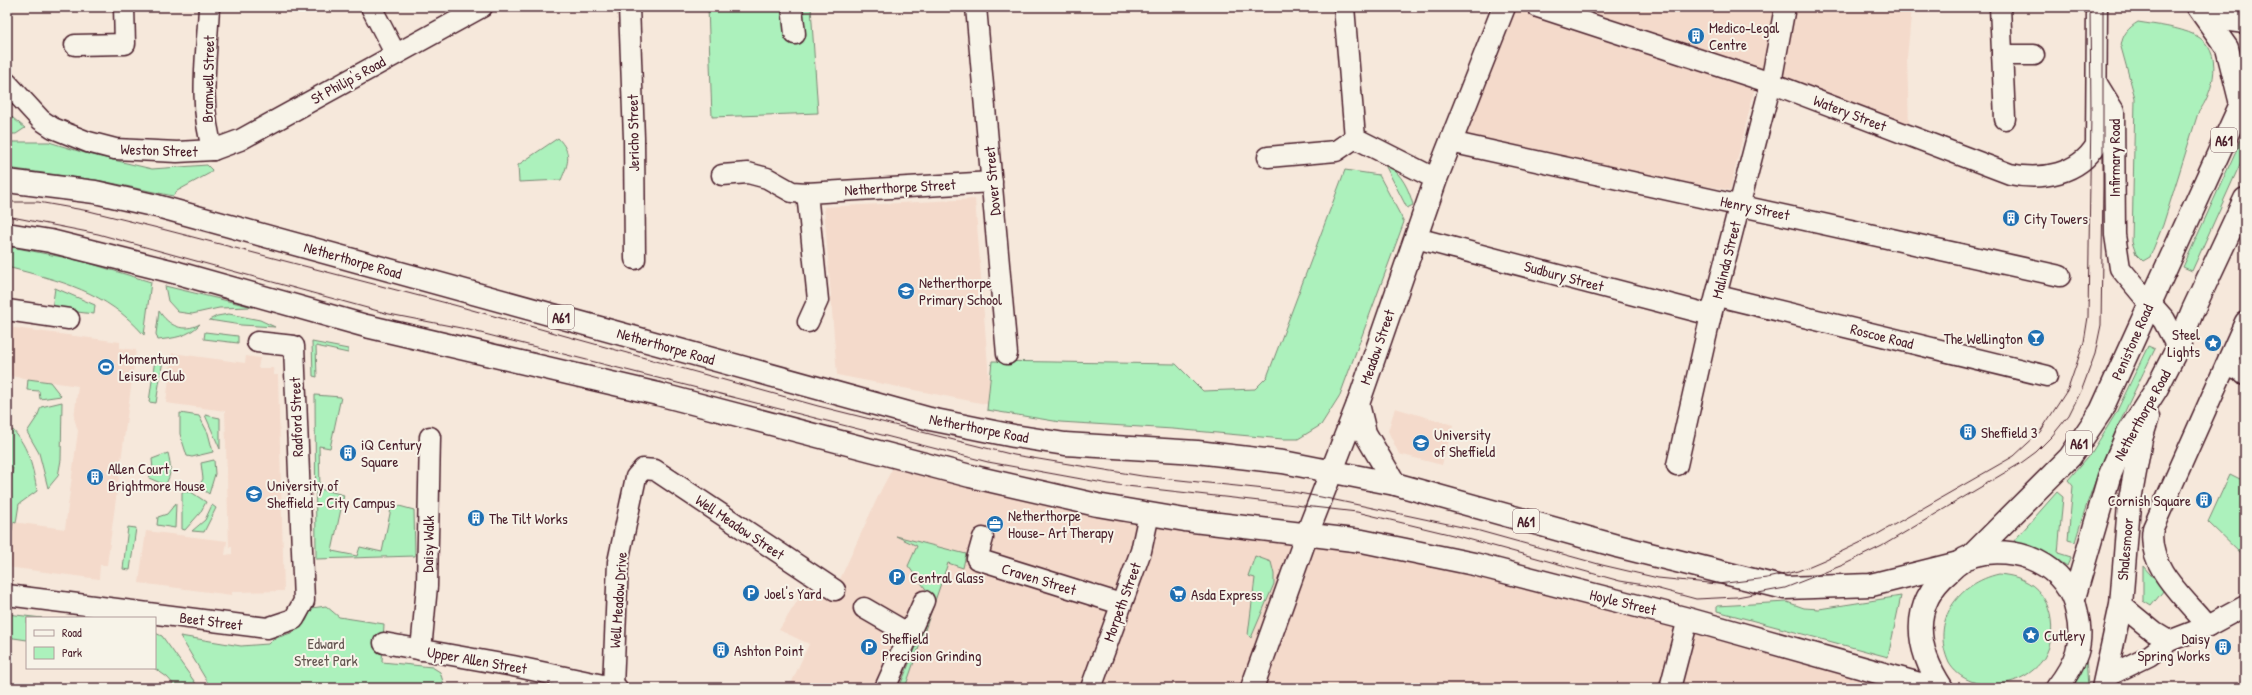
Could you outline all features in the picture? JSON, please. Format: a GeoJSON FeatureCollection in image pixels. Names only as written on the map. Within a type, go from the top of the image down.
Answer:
{"type":"FeatureCollection","features":[{"type":"Feature","properties":{"kind":"main road","name":"Meadow Street"},"geometry":{"type":"LineString","coordinates":[[1252,688],[1307,534],[1358,404],[1436,179],[1504,7]]}},
{"type":"Feature","properties":{"kind":"main road"},"geometry":{"type":"LineString","coordinates":[[2198,7],[2227,48],[2243,99]]}},
{"type":"Feature","properties":{"kind":"main road"},"geometry":{"type":"LineString","coordinates":[[2208,7],[2230,20],[2245,22]]}},
{"type":"Feature","properties":{"kind":"main road","name":"Penistone Road"},"geometry":{"type":"LineString","coordinates":[[1964,560],[2070,457],[2101,411],[2243,99]]}},
{"type":"Feature","properties":{"kind":"main road","name":"Netherthorpe Road"},"geometry":{"type":"LineString","coordinates":[[7,181],[95,192],[157,206],[946,423],[1065,444],[1204,453],[1283,462],[1331,471]]}},
{"type":"Feature","properties":{"kind":"main road","name":"A61"},"geometry":{"type":"LineString","coordinates":[[2178,347],[2193,310],[2245,199]]}},
{"type":"Feature","properties":{"kind":"main road"},"geometry":{"type":"LineString","coordinates":[[7,234],[50,242],[178,273],[366,326],[658,394],[970,476],[1149,514],[1185,520],[1307,534]]}},
{"type":"Feature","properties":{"kind":"main road"},"geometry":{"type":"LineString","coordinates":[[2149,303],[2164,320],[2178,347]]}},
{"type":"Feature","properties":{"kind":"main road","name":"Netherthorpe Road"},"geometry":{"type":"LineString","coordinates":[[2075,601],[2109,478],[2127,435],[2157,388],[2178,347]]}},
{"type":"Feature","properties":{"kind":"main road","name":"Shalesmoor"},"geometry":{"type":"LineString","coordinates":[[2105,677],[2121,605],[2129,505],[2141,439],[2157,388]]}},
{"type":"Feature","properties":{"kind":"main road"},"geometry":{"type":"LineString","coordinates":[[1358,404],[1365,433],[1395,484]]}},
{"type":"Feature","properties":{"kind":"main road","name":"A61"},"geometry":{"type":"LineString","coordinates":[[1331,471],[1395,484],[1602,542],[1785,588],[1871,585],[1992,552],[2011,552],[2029,557],[2048,567],[2060,578],[2101,645],[2105,677]]}},
{"type":"Feature","properties":{"kind":"main road","name":"Hoyle Street"},"geometry":{"type":"LineString","coordinates":[[1307,534],[1362,541],[1474,564],[1688,619],[1934,688]]}},
{"type":"Feature","properties":{"kind":"main road","name":"A61"},"geometry":{"type":"LineString","coordinates":[[1942,688],[1931,671],[1923,653],[1921,633],[1923,614],[1929,595],[1940,579],[1964,560]]}},
{"type":"Feature","properties":{"kind":"main road","name":"A61"},"geometry":{"type":"LineString","coordinates":[[2057,688],[2070,671],[2078,650],[2080,628],[2075,601]]}},
{"type":"Feature","properties":{"kind":"street"},"geometry":{"type":"LineString","coordinates":[[75,45],[125,44],[124,7]]}},
{"type":"Feature","properties":{"kind":"street","name":"Bramwell Street"},"geometry":{"type":"LineString","coordinates":[[209,7],[205,105],[207,131],[214,150]]}},
{"type":"Feature","properties":{"kind":"street"},"geometry":{"type":"LineString","coordinates":[[371,7],[395,54]]}},
{"type":"Feature","properties":{"kind":"street","name":"St Philip's Road"},"geometry":{"type":"LineString","coordinates":[[214,150],[240,140],[482,7]]}},
{"type":"Feature","properties":{"kind":"street","name":"Jericho Street"},"geometry":{"type":"LineString","coordinates":[[629,7],[634,138],[635,259]]}},
{"type":"Feature","properties":{"kind":"street"},"geometry":{"type":"LineString","coordinates":[[792,7],[795,34]]}},
{"type":"Feature","properties":{"kind":"street","name":"Dover Street"},"geometry":{"type":"LineString","coordinates":[[976,7],[1007,354]]}},
{"type":"Feature","properties":{"kind":"street"},"geometry":{"type":"LineString","coordinates":[[1344,7],[1355,138]]}},
{"type":"Feature","properties":{"kind":"street","name":"Watery Street"},"geometry":{"type":"LineString","coordinates":[[1538,7],[1771,83],[2010,174],[2034,178],[2044,177],[2073,167],[2091,154],[2096,145],[2098,85]]}},
{"type":"Feature","properties":{"kind":"street","name":"Malinda Street"},"geometry":{"type":"LineString","coordinates":[[1677,465],[1711,315],[1718,296],[1771,83],[1785,7]]}},
{"type":"Feature","properties":{"kind":"street"},"geometry":{"type":"LineString","coordinates":[[2000,7],[2005,119]]}},
{"type":"Feature","properties":{"kind":"street"},"geometry":{"type":"LineString","coordinates":[[2097,7],[2098,85]]}},
{"type":"Feature","properties":{"kind":"street"},"geometry":{"type":"LineString","coordinates":[[2002,56],[2034,55]]}},
{"type":"Feature","properties":{"kind":"street","name":"Weston Street"},"geometry":{"type":"LineString","coordinates":[[7,83],[41,120],[53,128],[88,142],[115,149],[147,152],[214,150]]}},
{"type":"Feature","properties":{"kind":"street","name":"Infirmary Road"},"geometry":{"type":"LineString","coordinates":[[2098,85],[2114,111],[2115,235],[2120,268],[2149,303]]}},
{"type":"Feature","properties":{"kind":"street"},"geometry":{"type":"LineString","coordinates":[[1268,157],[1336,151],[1355,138]]}},
{"type":"Feature","properties":{"kind":"street"},"geometry":{"type":"LineString","coordinates":[[1355,138],[1436,179]]}},
{"type":"Feature","properties":{"kind":"street","name":"Henry Street"},"geometry":{"type":"LineString","coordinates":[[1450,142],[1740,204],[2060,276]]}},
{"type":"Feature","properties":{"kind":"street","name":"Netherthorpe Street"},"geometry":{"type":"LineString","coordinates":[[722,175],[748,174],[767,178],[792,192],[807,193],[992,182]]}},
{"type":"Feature","properties":{"kind":"street"},"geometry":{"type":"LineString","coordinates":[[807,193],[818,300],[808,322]]}},
{"type":"Feature","properties":{"kind":"street","name":"Sudbury Street"},"geometry":{"type":"LineString","coordinates":[[1416,238],[1711,315]]}},
{"type":"Feature","properties":{"kind":"street","name":"Roscoe Road"},"geometry":{"type":"LineString","coordinates":[[1718,296],[2046,376]]}},
{"type":"Feature","properties":{"kind":"street"},"geometry":{"type":"LineString","coordinates":[[7,310],[70,319]]}},
{"type":"Feature","properties":{"kind":"street"},"geometry":{"type":"LineString","coordinates":[[2208,626],[2161,569],[2153,550],[2151,538],[2153,528],[2245,322]]}},
{"type":"Feature","properties":{"kind":"street","name":"Radford Street"},"geometry":{"type":"LineString","coordinates":[[257,342],[294,346],[304,601],[294,619],[272,628]]}},
{"type":"Feature","properties":{"kind":"street"},"geometry":{"type":"LineString","coordinates":[[2227,365],[2240,370],[2245,375]]}},
{"type":"Feature","properties":{"kind":"street","name":"Daisy Walk"},"geometry":{"type":"LineString","coordinates":[[421,650],[427,586],[430,437]]}},
{"type":"Feature","properties":{"kind":"street","name":"Well Meadow Street"},"geometry":{"type":"LineString","coordinates":[[643,469],[655,470],[835,590]]}},
{"type":"Feature","properties":{"kind":"street","name":"Well Meadow Drive"},"geometry":{"type":"LineString","coordinates":[[615,687],[618,562],[636,477],[643,469]]}},
{"type":"Feature","properties":{"kind":"street","name":"Morpeth Street"},"geometry":{"type":"LineString","coordinates":[[1091,688],[1141,551],[1149,514]]}},
{"type":"Feature","properties":{"kind":"street","name":"Craven Street"},"geometry":{"type":"LineString","coordinates":[[983,538],[977,559],[1121,604]]}},
{"type":"Feature","properties":{"kind":"street","name":"Beet Street"},"geometry":{"type":"LineString","coordinates":[[7,595],[272,628]]}},
{"type":"Feature","properties":{"kind":"street"},"geometry":{"type":"LineString","coordinates":[[885,688],[924,602]]}},
{"type":"Feature","properties":{"kind":"street"},"geometry":{"type":"LineString","coordinates":[[2121,605],[2154,632],[2169,641]]}},
{"type":"Feature","properties":{"kind":"street"},"geometry":{"type":"LineString","coordinates":[[2105,677],[2149,656],[2169,641],[2208,626],[2245,606]]}},
{"type":"Feature","properties":{"kind":"street"},"geometry":{"type":"LineString","coordinates":[[864,608],[909,634]]}},
{"type":"Feature","properties":{"kind":"street"},"geometry":{"type":"LineString","coordinates":[[1670,688],[1688,619]]}},
{"type":"Feature","properties":{"kind":"street","name":"Upper Allen Street"},"geometry":{"type":"LineString","coordinates":[[384,643],[513,666],[615,687]]}},
{"type":"Feature","properties":{"kind":"shaded area"},"geometry":{"type":"Polygon","coordinates":[[[1509,7],[1912,7],[1907,57],[1909,126],[1755,87],[1730,190],[1460,146],[1509,7]]]}},
{"type":"Feature","properties":{"kind":"shaded area","name":"Netherthorpe Primary School"},"geometry":{"type":"Polygon","coordinates":[[[975,199],[991,405],[837,375],[824,207],[975,199]]]}},
{"type":"Feature","properties":{"kind":"shaded area","name":"Allen Court - Brightmore House"},"geometry":{"type":"Polygon","coordinates":[[[7,327],[120,342],[120,348],[136,350],[107,565],[100,565],[99,579],[7,567],[13,522],[65,529],[78,431],[74,418],[78,386],[10,376],[10,372],[7,371],[7,327]]]}},
{"type":"Feature","properties":{"kind":"shaded area","name":"University of Sheffield - City Campus"},"geometry":{"type":"Polygon","coordinates":[[[172,353],[245,363],[246,356],[260,358],[258,368],[273,368],[274,375],[278,375],[284,591],[232,592],[232,595],[139,583],[146,531],[227,541],[225,555],[232,554],[232,547],[229,547],[225,411],[166,403],[172,353]]]}},
{"type":"Feature","properties":{"kind":"shaded area","name":"University of Sheffield"},"geometry":{"type":"Polygon","coordinates":[[[1395,408],[1453,425],[1442,465],[1399,454],[1388,431],[1395,408]]]}},
{"type":"Feature","properties":{"kind":"shaded area"},"geometry":{"type":"Polygon","coordinates":[[[898,458],[970,476],[1362,541],[1934,688],[789,688],[809,644],[779,630],[813,576],[835,590],[881,490],[898,458]]]}},
{"type":"Feature","properties":{"kind":"green space"},"geometry":{"type":"Polygon","coordinates":[[[708,7],[811,7],[818,113],[712,117],[708,7]]]}},
{"type":"Feature","properties":{"kind":"green space"},"geometry":{"type":"Polygon","coordinates":[[[2138,22],[2174,28],[2195,35],[2204,42],[2210,51],[2214,72],[2208,94],[2198,113],[2163,225],[2150,257],[2143,261],[2136,254],[2132,242],[2135,98],[2121,47],[2126,32],[2138,22]]]}},
{"type":"Feature","properties":{"kind":"green space"},"geometry":{"type":"Polygon","coordinates":[[[7,113],[25,128],[16,134],[7,134],[7,113]]]}},
{"type":"Feature","properties":{"kind":"green space"},"geometry":{"type":"Polygon","coordinates":[[[2245,131],[2245,153],[2192,271],[2183,267],[2245,131]]]}},
{"type":"Feature","properties":{"kind":"green space"},"geometry":{"type":"Polygon","coordinates":[[[558,138],[566,148],[568,158],[561,180],[519,182],[518,165],[558,138]]]}},
{"type":"Feature","properties":{"kind":"green space"},"geometry":{"type":"Polygon","coordinates":[[[7,142],[49,142],[88,154],[152,169],[207,165],[212,170],[210,173],[177,191],[173,196],[102,181],[7,168],[7,142]]]}},
{"type":"Feature","properties":{"kind":"green space"},"geometry":{"type":"Polygon","coordinates":[[[1385,165],[1388,165],[1393,169],[1401,178],[1407,188],[1413,205],[1407,208],[1385,165]]]}},
{"type":"Feature","properties":{"kind":"green space"},"geometry":{"type":"Polygon","coordinates":[[[1345,170],[1379,175],[1404,222],[1340,395],[1321,425],[1298,439],[1283,439],[1173,429],[1060,422],[987,410],[992,361],[1176,364],[1203,391],[1255,389],[1267,377],[1345,170]]]}},
{"type":"Feature","properties":{"kind":"green space"},"geometry":{"type":"Polygon","coordinates":[[[7,246],[82,261],[151,282],[144,335],[114,308],[82,290],[46,277],[7,267],[7,246]]]}},
{"type":"Feature","properties":{"kind":"green space"},"geometry":{"type":"Polygon","coordinates":[[[165,286],[253,307],[219,308],[192,314],[178,312],[168,301],[165,286]]]}},
{"type":"Feature","properties":{"kind":"green space"},"geometry":{"type":"Polygon","coordinates":[[[55,288],[95,305],[94,314],[52,309],[55,288]]]}},
{"type":"Feature","properties":{"kind":"green space"},"geometry":{"type":"Polygon","coordinates":[[[159,311],[167,321],[182,328],[194,327],[200,324],[191,332],[186,334],[158,340],[156,334],[159,311]]]}},
{"type":"Feature","properties":{"kind":"green space"},"geometry":{"type":"Polygon","coordinates":[[[229,314],[260,320],[275,327],[241,325],[209,320],[217,316],[229,314]]]}},
{"type":"Feature","properties":{"kind":"green space"},"geometry":{"type":"Polygon","coordinates":[[[205,332],[238,336],[238,343],[204,339],[205,332]]]}},
{"type":"Feature","properties":{"kind":"green space"},"geometry":{"type":"Polygon","coordinates":[[[312,342],[348,349],[348,353],[316,346],[317,377],[313,376],[312,342]]]}},
{"type":"Feature","properties":{"kind":"green space"},"geometry":{"type":"Polygon","coordinates":[[[2148,346],[2155,349],[2100,468],[2075,542],[2068,540],[2073,486],[2068,480],[2092,452],[2116,413],[2148,346]]]}},
{"type":"Feature","properties":{"kind":"green space"},"geometry":{"type":"Polygon","coordinates":[[[155,359],[163,360],[156,403],[149,402],[155,359]]]}},
{"type":"Feature","properties":{"kind":"green space"},"geometry":{"type":"Polygon","coordinates":[[[28,379],[50,382],[61,396],[40,399],[39,391],[27,390],[28,379]]]}},
{"type":"Feature","properties":{"kind":"green space"},"geometry":{"type":"Polygon","coordinates":[[[315,395],[341,397],[330,448],[319,446],[320,489],[344,495],[332,551],[357,556],[360,547],[382,552],[392,504],[414,510],[415,556],[316,559],[315,395]]]}},
{"type":"Feature","properties":{"kind":"green space"},"geometry":{"type":"Polygon","coordinates":[[[62,402],[61,460],[58,476],[48,488],[39,453],[27,432],[37,417],[41,407],[62,402]]]}},
{"type":"Feature","properties":{"kind":"green space"},"geometry":{"type":"Polygon","coordinates":[[[180,413],[199,416],[208,433],[213,452],[192,457],[187,456],[180,434],[180,413]]]}},
{"type":"Feature","properties":{"kind":"green space"},"geometry":{"type":"Polygon","coordinates":[[[205,415],[220,418],[220,449],[205,415]]]}},
{"type":"Feature","properties":{"kind":"green space"},"geometry":{"type":"Polygon","coordinates":[[[13,430],[27,451],[32,466],[37,491],[19,504],[16,523],[13,522],[7,566],[7,500],[13,468],[7,470],[7,433],[13,430]]]}},
{"type":"Feature","properties":{"kind":"green space"},"geometry":{"type":"Polygon","coordinates":[[[168,453],[170,470],[169,477],[165,485],[149,478],[153,469],[152,459],[168,453]]]}},
{"type":"Feature","properties":{"kind":"green space"},"geometry":{"type":"Polygon","coordinates":[[[214,460],[215,474],[209,494],[199,486],[203,479],[201,463],[214,460]]]}},
{"type":"Feature","properties":{"kind":"green space"},"geometry":{"type":"Polygon","coordinates":[[[2230,474],[2240,479],[2245,477],[2245,552],[2242,555],[2208,522],[2230,474]]]}},
{"type":"Feature","properties":{"kind":"green space"},"geometry":{"type":"Polygon","coordinates":[[[182,492],[191,492],[206,502],[200,513],[185,530],[182,529],[182,492]]]}},
{"type":"Feature","properties":{"kind":"green space"},"geometry":{"type":"Polygon","coordinates":[[[2057,492],[2063,497],[2058,553],[2071,557],[2067,566],[2042,551],[2013,542],[2057,492]]]}},
{"type":"Feature","properties":{"kind":"green space"},"geometry":{"type":"Polygon","coordinates":[[[176,503],[175,528],[157,525],[158,517],[167,514],[176,503]]]}},
{"type":"Feature","properties":{"kind":"green space"},"geometry":{"type":"Polygon","coordinates":[[[212,505],[216,508],[204,532],[192,531],[205,520],[212,505]]]}},
{"type":"Feature","properties":{"kind":"green space"},"geometry":{"type":"Polygon","coordinates":[[[128,527],[136,528],[130,570],[123,569],[128,527]]]}},
{"type":"Feature","properties":{"kind":"green space"},"geometry":{"type":"Polygon","coordinates":[[[896,536],[966,554],[963,568],[948,563],[935,601],[908,566],[917,546],[896,536]]]}},
{"type":"Feature","properties":{"kind":"green space"},"geometry":{"type":"Polygon","coordinates":[[[1255,556],[1271,562],[1274,574],[1274,584],[1251,638],[1248,635],[1255,578],[1248,576],[1255,556]]]}},
{"type":"Feature","properties":{"kind":"green space"},"geometry":{"type":"Polygon","coordinates":[[[2143,566],[2164,590],[2151,606],[2143,601],[2143,566]]]}},
{"type":"Feature","properties":{"kind":"green space"},"geometry":{"type":"Polygon","coordinates":[[[1999,574],[2023,580],[2033,586],[2041,594],[2050,614],[2052,625],[2051,637],[2049,648],[2044,658],[2035,669],[2023,677],[2010,682],[1982,684],[1969,680],[1958,673],[1949,663],[1944,647],[1943,633],[1946,619],[1952,606],[1960,595],[1971,586],[1984,579],[1999,574]]]}},
{"type":"Feature","properties":{"kind":"green space"},"geometry":{"type":"Polygon","coordinates":[[[1901,596],[1888,657],[1717,611],[1717,606],[1787,602],[1804,608],[1819,609],[1901,596]]]}},
{"type":"Feature","properties":{"kind":"green space"},"geometry":{"type":"Polygon","coordinates":[[[935,602],[905,688],[899,688],[935,602]]]}},
{"type":"Feature","properties":{"kind":"green space","name":"Edward Street Park"},"geometry":{"type":"Polygon","coordinates":[[[326,606],[339,617],[384,624],[382,662],[432,667],[440,672],[445,688],[211,688],[180,636],[241,646],[268,644],[273,639],[294,632],[306,621],[312,608],[326,606]]]}},
{"type":"Feature","properties":{"kind":"green space"},"geometry":{"type":"Polygon","coordinates":[[[7,614],[33,617],[26,617],[26,640],[7,637],[7,614]]]}},
{"type":"Feature","properties":{"kind":"green space"},"geometry":{"type":"Polygon","coordinates":[[[156,633],[162,636],[199,688],[177,688],[167,677],[155,669],[156,633]]]}},
{"type":"Feature","properties":{"kind":"green space"},"geometry":{"type":"Polygon","coordinates":[[[2086,655],[2088,688],[2065,688],[2086,655]]]}},
{"type":"Feature","properties":{"kind":"tram line"},"geometry":{"type":"LineString","coordinates":[[7,202],[38,202],[89,211],[162,229],[454,305],[818,406],[1014,455],[1142,476],[1293,492],[1321,497],[1476,530],[1602,565],[1658,578],[1718,584],[1767,578],[1798,571],[1876,535],[2014,456],[2040,432],[2068,389],[2084,342],[2088,317],[2091,113],[2090,7]]}},
{"type":"Feature","properties":{"kind":"tram line"},"geometry":{"type":"LineString","coordinates":[[7,216],[98,234],[389,314],[461,328],[988,462],[1109,484],[1357,512],[1457,536],[1620,581],[1644,585],[1696,599],[1737,597],[1785,588],[1843,565],[1882,546],[2021,463],[2036,452],[2052,436],[2069,415],[2082,389],[2095,354],[2101,325],[2103,7]]}},
{"type":"Feature","properties":{"kind":"place","name":"Medico-Legal Centre"},"geometry":{"type":"Point","coordinates":[1696,36]}},
{"type":"Feature","properties":{"kind":"place","name":"City Towers"},"geometry":{"type":"Point","coordinates":[2011,218]}},
{"type":"Feature","properties":{"kind":"place","name":"Netherthorpe Primary School"},"geometry":{"type":"Point","coordinates":[906,291]}},
{"type":"Feature","properties":{"kind":"place","name":"The Wellington"},"geometry":{"type":"Point","coordinates":[2036,338]}},
{"type":"Feature","properties":{"kind":"place","name":"Steel Lights"},"geometry":{"type":"Point","coordinates":[2213,343]}},
{"type":"Feature","properties":{"kind":"place","name":"Momentum Leisure Club"},"geometry":{"type":"Point","coordinates":[106,367]}},
{"type":"Feature","properties":{"kind":"place","name":"Sheffield 3"},"geometry":{"type":"Point","coordinates":[1968,432]}},
{"type":"Feature","properties":{"kind":"place","name":"University of Sheffield"},"geometry":{"type":"Point","coordinates":[1421,443]}},
{"type":"Feature","properties":{"kind":"place","name":"iQ Century Square"},"geometry":{"type":"Point","coordinates":[348,453]}},
{"type":"Feature","properties":{"kind":"place","name":"Allen Court - Brightmore House"},"geometry":{"type":"Point","coordinates":[95,477]}},
{"type":"Feature","properties":{"kind":"place","name":"University of Sheffield - City Campus"},"geometry":{"type":"Point","coordinates":[254,494]}},
{"type":"Feature","properties":{"kind":"place","name":"Cornish Square"},"geometry":{"type":"Point","coordinates":[2204,500]}},
{"type":"Feature","properties":{"kind":"place","name":"The Tilt Works"},"geometry":{"type":"Point","coordinates":[476,518]}},
{"type":"Feature","properties":{"kind":"place","name":"Netherthorpe House- Art Therapy"},"geometry":{"type":"Point","coordinates":[995,524]}},
{"type":"Feature","properties":{"kind":"place","name":"Central Glass"},"geometry":{"type":"Point","coordinates":[897,577]}},
{"type":"Feature","properties":{"kind":"place","name":"Joel's Yard"},"geometry":{"type":"Point","coordinates":[751,593]}},
{"type":"Feature","properties":{"kind":"place","name":"Asda Express"},"geometry":{"type":"Point","coordinates":[1178,594]}},
{"type":"Feature","properties":{"kind":"place","name":"Cutlery"},"geometry":{"type":"Point","coordinates":[2031,635]}},
{"type":"Feature","properties":{"kind":"place","name":"Sheffield Precision Grinding"},"geometry":{"type":"Point","coordinates":[869,647]}},
{"type":"Feature","properties":{"kind":"place","name":"Daisy Spring Works"},"geometry":{"type":"Point","coordinates":[2223,647]}},
{"type":"Feature","properties":{"kind":"place","name":"Ashton Point"},"geometry":{"type":"Point","coordinates":[721,650]}}]}
